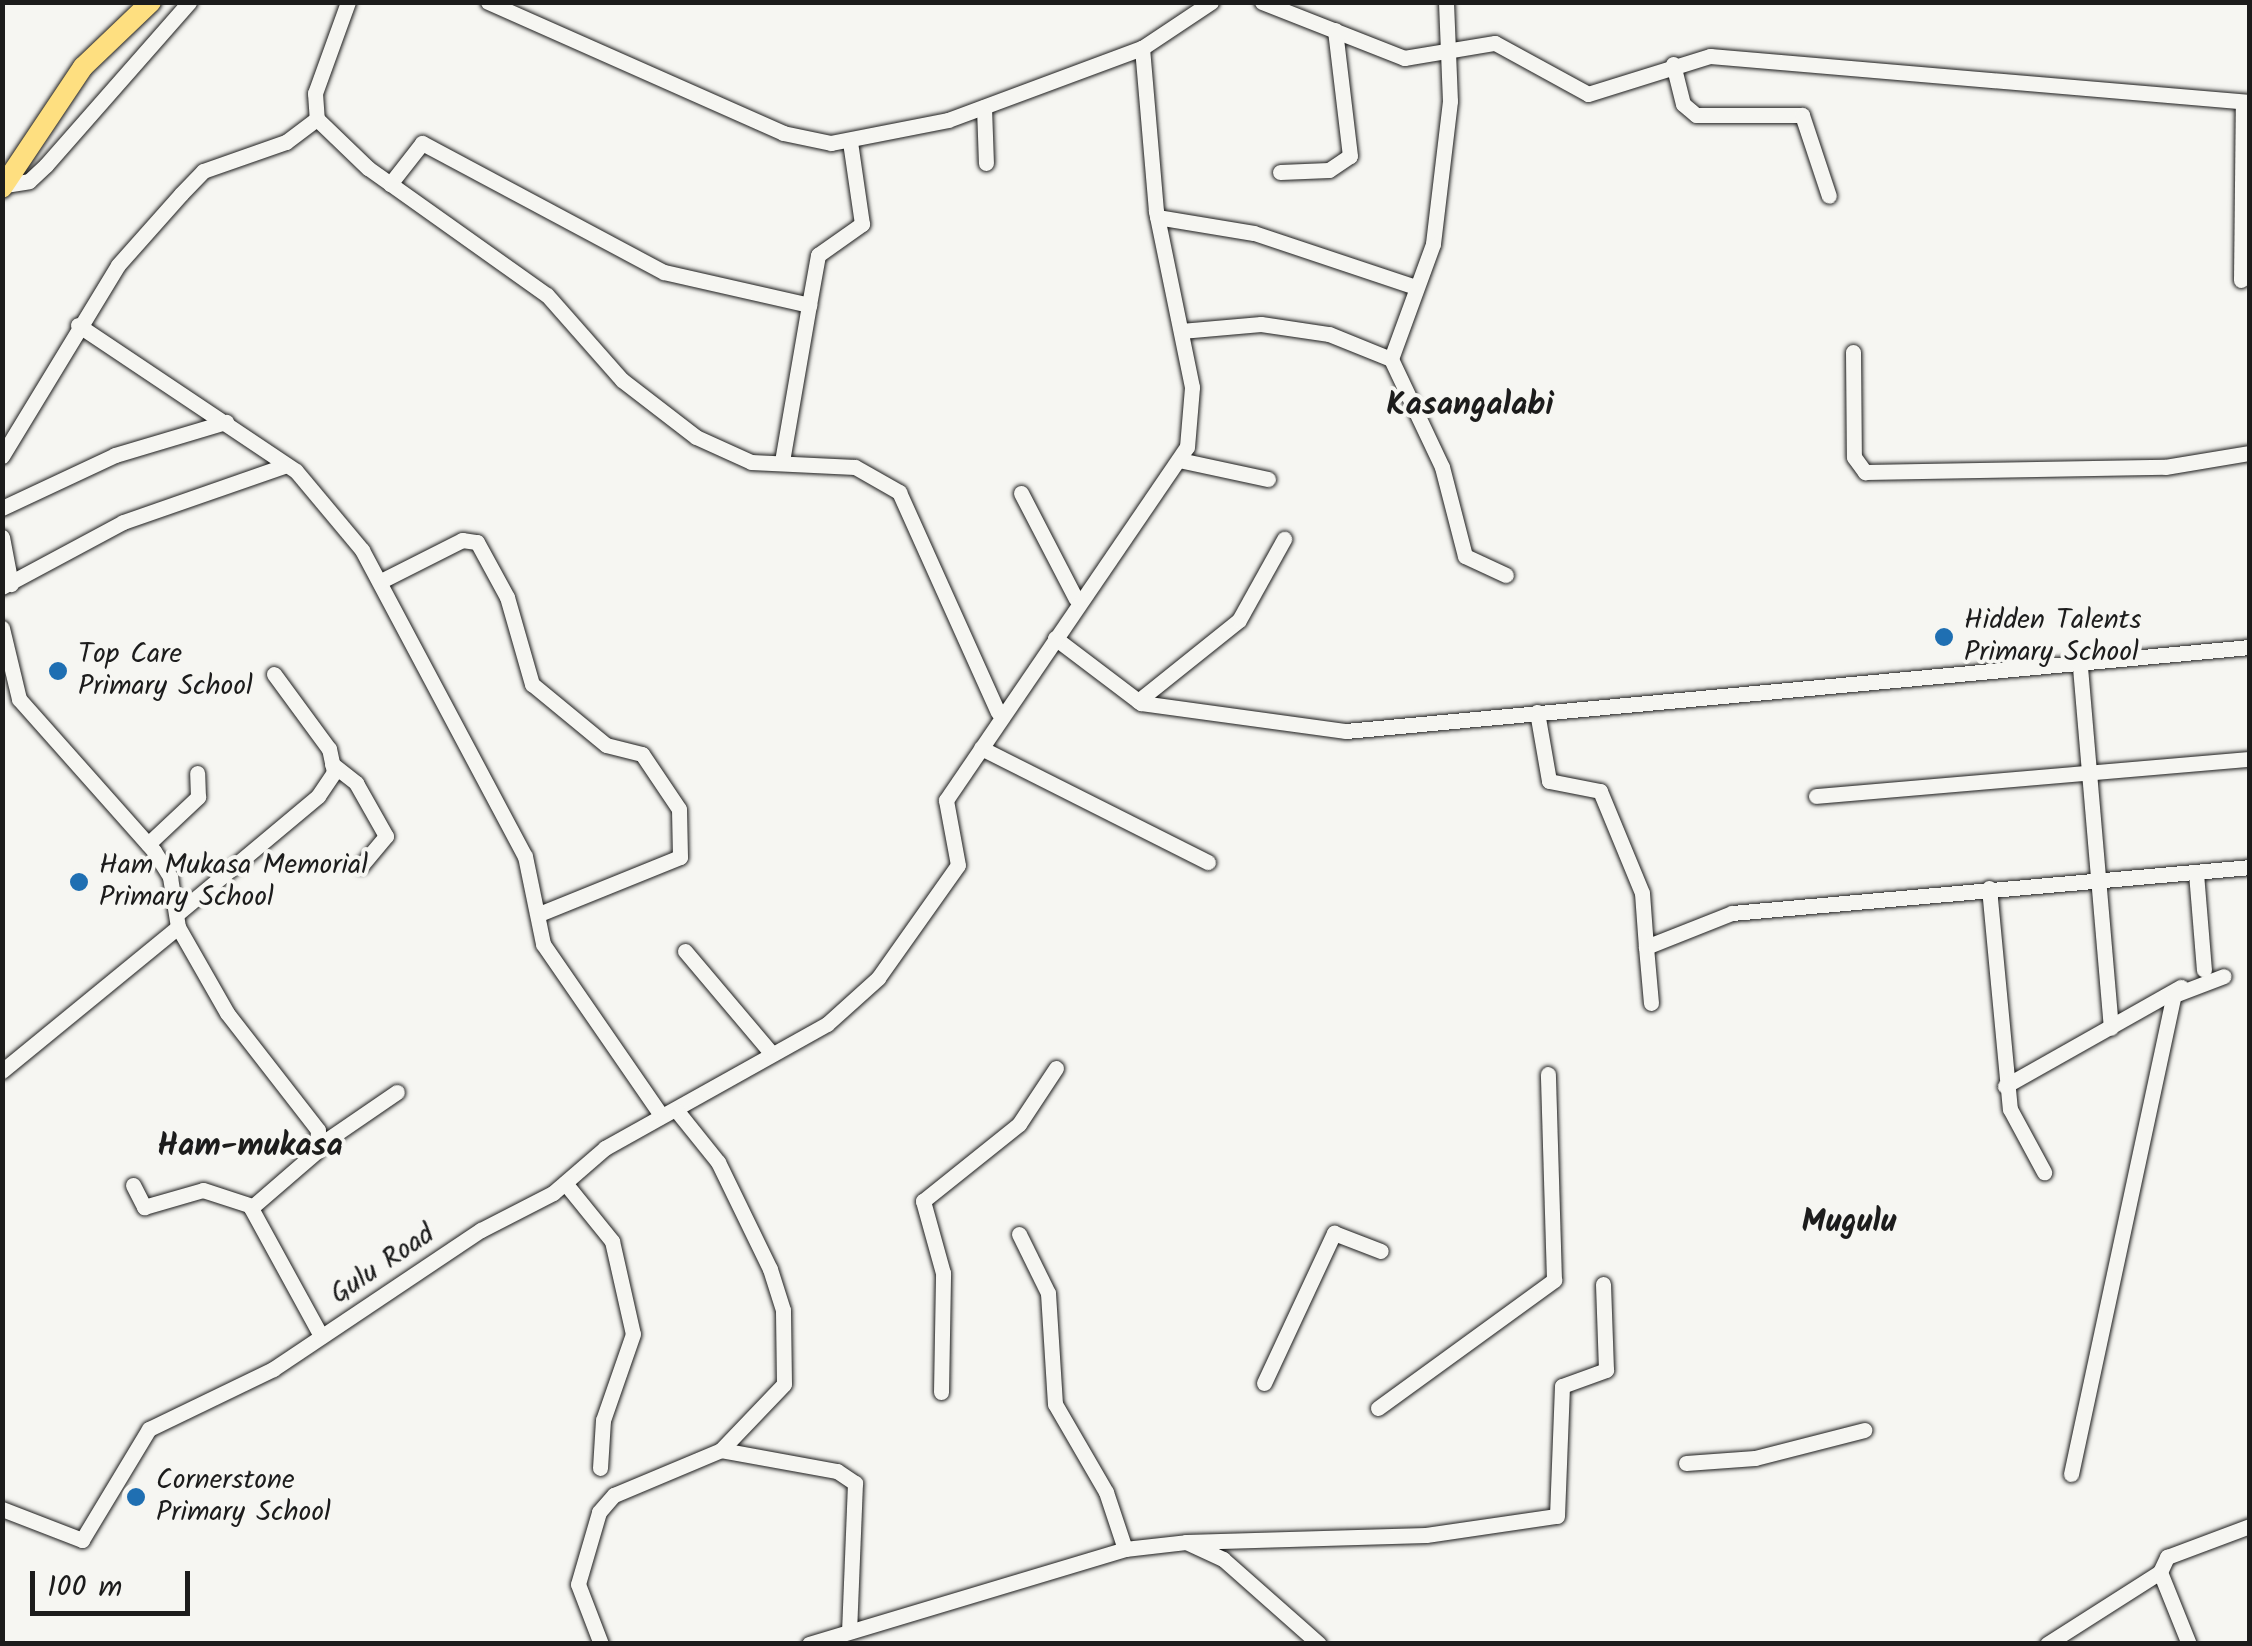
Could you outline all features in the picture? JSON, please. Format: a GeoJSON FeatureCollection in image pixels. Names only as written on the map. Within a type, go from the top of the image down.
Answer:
{"type":"FeatureCollection","features":[{"type":"Feature","properties":{"kind":"main road"},"geometry":{"type":"LineString","coordinates":[[4,186],[83,68],[150,2]]}},
{"type":"Feature","properties":{"kind":"street"},"geometry":{"type":"LineString","coordinates":[[4,186],[29,181],[46,166],[188,2]]}},
{"type":"Feature","properties":{"kind":"street"},"geometry":{"type":"LineString","coordinates":[[348,2],[315,93],[317,118],[390,184],[547,295],[622,380],[696,436],[751,462],[854,467],[900,492],[998,712]]}},
{"type":"Feature","properties":{"kind":"street"},"geometry":{"type":"LineString","coordinates":[[488,2],[784,134],[850,142],[984,107],[1142,48],[1202,6]]}},
{"type":"Feature","properties":{"kind":"street"},"geometry":{"type":"LineString","coordinates":[[1262,2],[1404,58],[1495,42],[1588,94],[1674,64],[1710,56],[2246,102],[2241,280]]}},
{"type":"Feature","properties":{"kind":"street"},"geometry":{"type":"LineString","coordinates":[[1391,359],[1433,244],[1449,51],[1446,2]]}},
{"type":"Feature","properties":{"kind":"street"},"geometry":{"type":"LineString","coordinates":[[1280,172],[1329,170],[1350,156],[1334,30]]}},
{"type":"Feature","properties":{"kind":"street"},"geometry":{"type":"LineString","coordinates":[[1142,48],[1157,217],[1192,406],[1179,460],[1076,599],[1055,638],[998,712],[980,748],[1208,862]]}},
{"type":"Feature","properties":{"kind":"street"},"geometry":{"type":"LineString","coordinates":[[1674,64],[1684,104],[1696,115],[1802,115],[1829,196]]}},
{"type":"Feature","properties":{"kind":"street"},"geometry":{"type":"LineString","coordinates":[[984,107],[986,163]]}},
{"type":"Feature","properties":{"kind":"street"},"geometry":{"type":"LineString","coordinates":[[2,456],[78,325],[203,171],[286,142],[317,118]]}},
{"type":"Feature","properties":{"kind":"street"},"geometry":{"type":"LineString","coordinates":[[782,461],[818,255],[862,224],[850,142]]}},
{"type":"Feature","properties":{"kind":"street"},"geometry":{"type":"LineString","coordinates":[[390,184],[422,143],[664,272],[809,306]]}},
{"type":"Feature","properties":{"kind":"street"},"geometry":{"type":"LineString","coordinates":[[1157,217],[1254,233],[1416,288]]}},
{"type":"Feature","properties":{"kind":"street"},"geometry":{"type":"LineString","coordinates":[[78,325],[226,422],[326,504],[381,581],[525,856],[540,914],[543,944],[660,1115]]}},
{"type":"Feature","properties":{"kind":"street"},"geometry":{"type":"LineString","coordinates":[[1181,331],[1278,327],[1329,334],[1391,359],[1442,467],[1465,556],[1506,575]]}},
{"type":"Feature","properties":{"kind":"street"},"geometry":{"type":"LineString","coordinates":[[1853,352],[1854,457],[1865,472],[2165,467],[2250,453]]}},
{"type":"Feature","properties":{"kind":"street"},"geometry":{"type":"LineString","coordinates":[[2,508],[114,455],[226,422]]}},
{"type":"Feature","properties":{"kind":"street"},"geometry":{"type":"LineString","coordinates":[[1179,460],[1268,479]]}},
{"type":"Feature","properties":{"kind":"street"},"geometry":{"type":"LineString","coordinates":[[2,537],[6,586],[122,522],[284,466]]}},
{"type":"Feature","properties":{"kind":"street"},"geometry":{"type":"LineString","coordinates":[[1021,493],[1076,599]]}},
{"type":"Feature","properties":{"kind":"street"},"geometry":{"type":"LineString","coordinates":[[1138,700],[1239,620],[1284,539]]}},
{"type":"Feature","properties":{"kind":"street"},"geometry":{"type":"LineString","coordinates":[[381,581],[462,540],[477,542],[507,597],[532,684],[606,745],[642,754],[679,809],[680,857],[540,914]]}},
{"type":"Feature","properties":{"kind":"street"},"geometry":{"type":"LineString","coordinates":[[2,628],[19,700],[148,844],[170,877],[177,921],[321,1144]]}},
{"type":"Feature","properties":{"kind":"street"},"geometry":{"type":"LineString","coordinates":[[1055,638],[1138,700],[1286,729],[1507,721],[1536,712],[2080,667],[2250,646]]}},
{"type":"Feature","properties":{"kind":"street"},"geometry":{"type":"LineString","coordinates":[[2080,667],[2092,880],[2110,1028]]}},
{"type":"Feature","properties":{"kind":"street"},"geometry":{"type":"LineString","coordinates":[[274,674],[332,764],[356,784],[386,836],[362,866]]}},
{"type":"Feature","properties":{"kind":"street"},"geometry":{"type":"LineString","coordinates":[[1536,712],[1549,781],[1600,791],[1642,893],[1651,1003]]}},
{"type":"Feature","properties":{"kind":"street","name":"Gulu Road"},"geometry":{"type":"LineString","coordinates":[[2,1509],[82,1540],[149,1429],[218,1402],[564,1183],[660,1115],[678,1111],[827,1024],[878,978],[958,865],[942,814],[980,748]]}},
{"type":"Feature","properties":{"kind":"street"},"geometry":{"type":"LineString","coordinates":[[1816,796],[2250,759]]}},
{"type":"Feature","properties":{"kind":"street"},"geometry":{"type":"LineString","coordinates":[[2,1071],[318,796],[332,764]]}},
{"type":"Feature","properties":{"kind":"street"},"geometry":{"type":"LineString","coordinates":[[148,844],[198,797],[196,773]]}},
{"type":"Feature","properties":{"kind":"street"},"geometry":{"type":"LineString","coordinates":[[1646,947],[1672,930],[1780,904],[2250,867]]}},
{"type":"Feature","properties":{"kind":"street"},"geometry":{"type":"LineString","coordinates":[[2196,873],[2204,970]]}},
{"type":"Feature","properties":{"kind":"street"},"geometry":{"type":"LineString","coordinates":[[1989,888],[2006,1086],[2044,1172]]}},
{"type":"Feature","properties":{"kind":"street"},"geometry":{"type":"LineString","coordinates":[[685,951],[772,1054]]}},
{"type":"Feature","properties":{"kind":"street"},"geometry":{"type":"LineString","coordinates":[[2006,1086],[2184,985],[2224,976]]}},
{"type":"Feature","properties":{"kind":"street"},"geometry":{"type":"LineString","coordinates":[[2071,1474],[2174,995],[2184,985]]}},
{"type":"Feature","properties":{"kind":"street"},"geometry":{"type":"LineString","coordinates":[[941,1392],[943,1273],[922,1200],[1020,1124],[1056,1068]]}},
{"type":"Feature","properties":{"kind":"street"},"geometry":{"type":"LineString","coordinates":[[1378,1408],[1554,1280],[1548,1074]]}},
{"type":"Feature","properties":{"kind":"street"},"geometry":{"type":"LineString","coordinates":[[252,1206],[321,1144],[396,1092]]}},
{"type":"Feature","properties":{"kind":"street"},"geometry":{"type":"LineString","coordinates":[[601,1644],[578,1584],[598,1512],[614,1494],[721,1450],[784,1384],[783,1310],[724,1174],[678,1111]]}},
{"type":"Feature","properties":{"kind":"street"},"geometry":{"type":"LineString","coordinates":[[564,1183],[612,1241],[633,1334],[603,1420],[600,1468]]}},
{"type":"Feature","properties":{"kind":"street"},"geometry":{"type":"LineString","coordinates":[[133,1185],[144,1207],[203,1190],[252,1206],[321,1336]]}},
{"type":"Feature","properties":{"kind":"street"},"geometry":{"type":"LineString","coordinates":[[1264,1383],[1334,1233],[1381,1252]]}},
{"type":"Feature","properties":{"kind":"street"},"geometry":{"type":"LineString","coordinates":[[1018,1234],[1048,1293],[1055,1404],[1106,1492],[1125,1549]]}},
{"type":"Feature","properties":{"kind":"street"},"geometry":{"type":"LineString","coordinates":[[809,1644],[1125,1549],[1186,1542],[1426,1536],[1556,1516],[1562,1386],[1606,1370],[1602,1284]]}},
{"type":"Feature","properties":{"kind":"street"},"geometry":{"type":"LineString","coordinates":[[1686,1463],[1770,1455],[1864,1430]]}},
{"type":"Feature","properties":{"kind":"street"},"geometry":{"type":"LineString","coordinates":[[721,1450],[837,1471],[856,1484],[849,1631]]}},
{"type":"Feature","properties":{"kind":"street"},"geometry":{"type":"LineString","coordinates":[[2047,1644],[2160,1572],[2167,1557],[2250,1526]]}},
{"type":"Feature","properties":{"kind":"street"},"geometry":{"type":"LineString","coordinates":[[1186,1542],[1223,1560],[1319,1644]]}},
{"type":"Feature","properties":{"kind":"street"},"geometry":{"type":"LineString","coordinates":[[2160,1572],[2189,1644]]}},
{"type":"Feature","properties":{"kind":"street"},"geometry":{"type":"LineString","coordinates":[[2069,1628],[2078,1644]]}},
{"type":"Feature","properties":{"kind":"place","name":"Hidden Talents Primary School"},"geometry":{"type":"Point","coordinates":[1944,637]}},
{"type":"Feature","properties":{"kind":"place","name":"Top Care Primary School"},"geometry":{"type":"Point","coordinates":[58,671]}},
{"type":"Feature","properties":{"kind":"place","name":"Ham Mukasa Memorial Primary School"},"geometry":{"type":"Point","coordinates":[79,882]}},
{"type":"Feature","properties":{"kind":"place","name":"Cornerstone Primary School"},"geometry":{"type":"Point","coordinates":[136,1497]}},
{"type":"Feature","properties":{"kind":"district","name":"Kasangalabi"},"geometry":{"type":"Point","coordinates":[1470,406]}},
{"type":"Feature","properties":{"kind":"district","name":"Ham-mukasa"},"geometry":{"type":"Point","coordinates":[250,1147]}},
{"type":"Feature","properties":{"kind":"district","name":"Mugulu"},"geometry":{"type":"Point","coordinates":[1849,1223]}}]}
